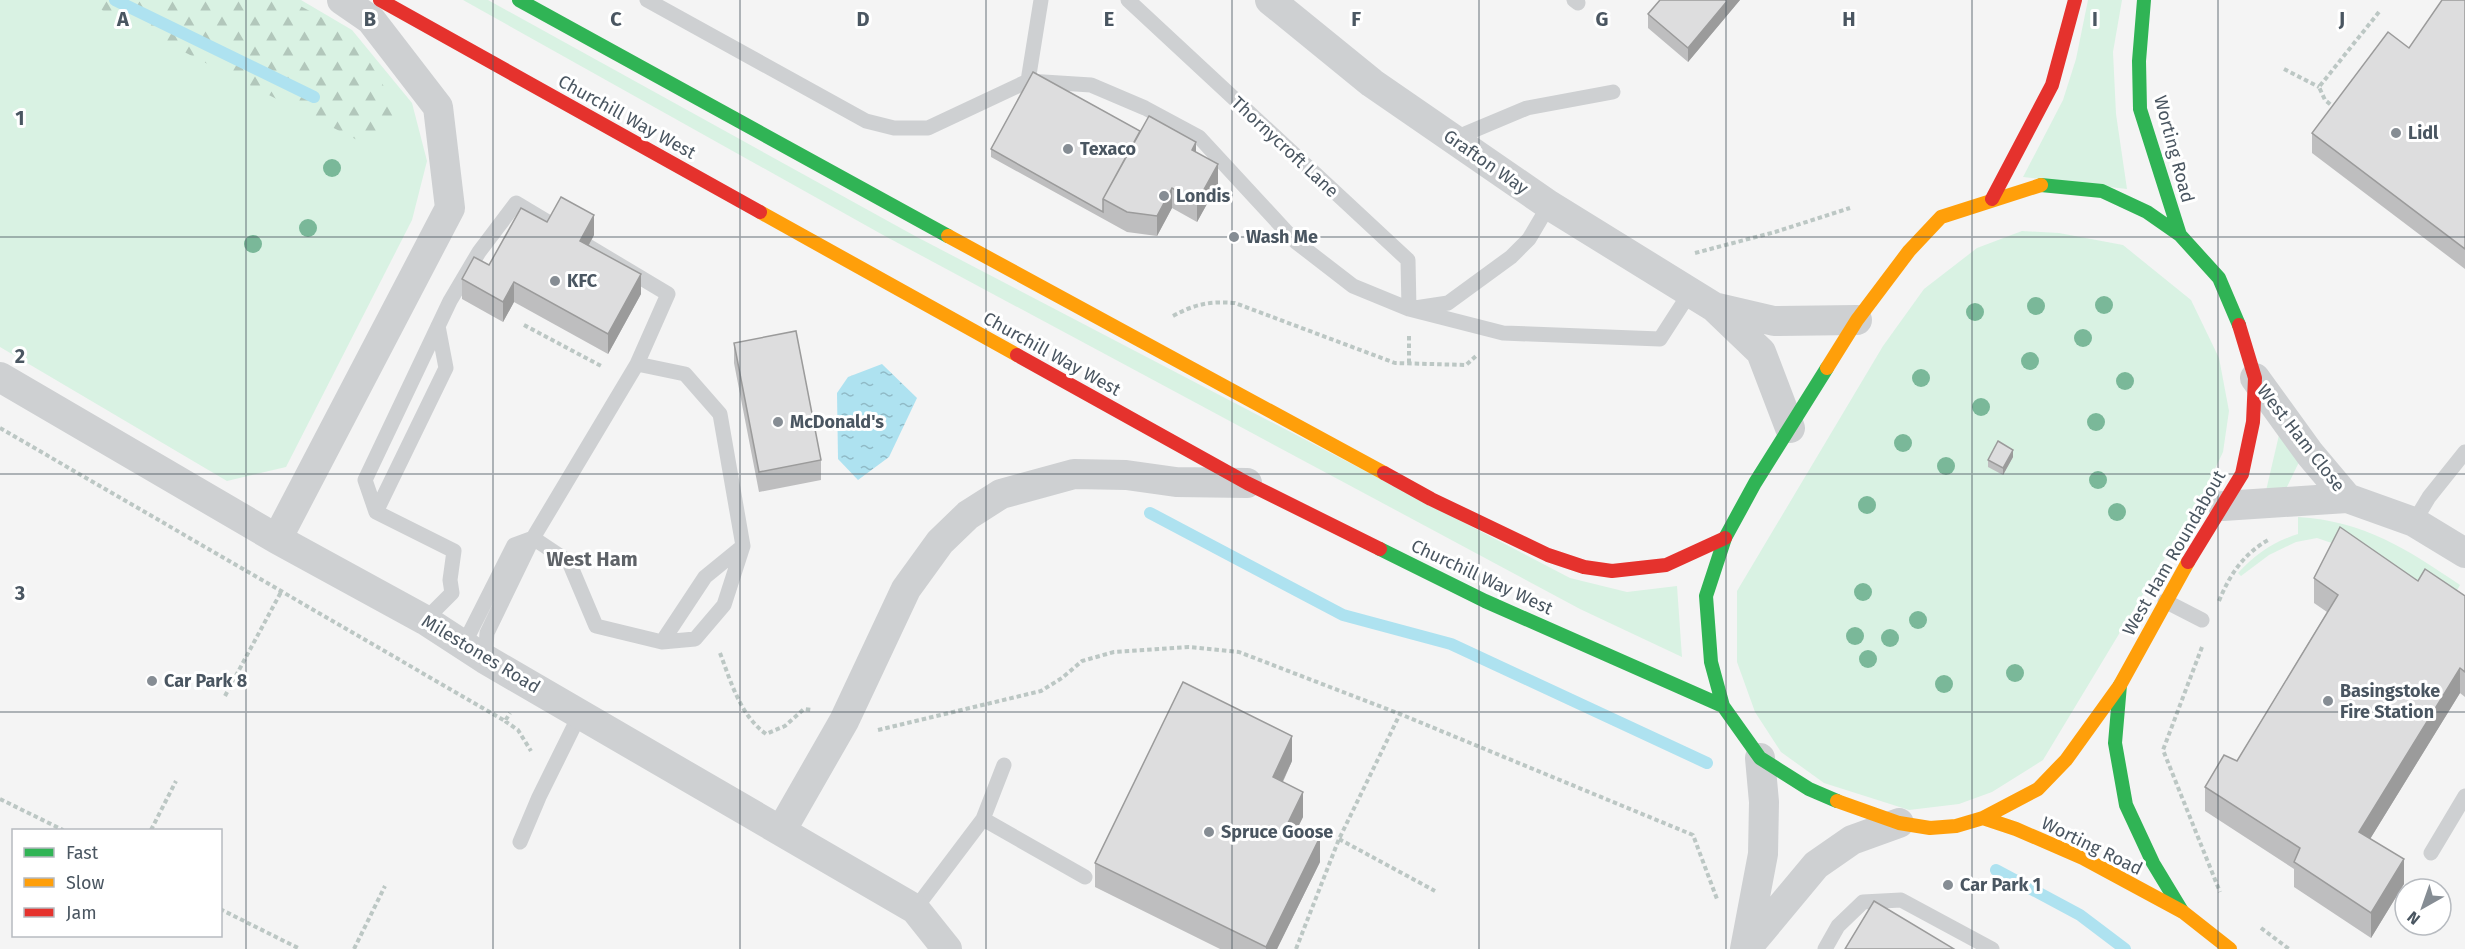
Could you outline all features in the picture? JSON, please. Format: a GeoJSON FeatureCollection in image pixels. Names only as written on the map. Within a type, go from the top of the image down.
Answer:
{"type":"FeatureCollection","features":[{"type":"Feature","properties":{"kind":"main road","name":"Churchill Way West"},"geometry":{"type":"LineString","coordinates":[[380,0],[1247,483],[1485,601],[1723,706]]}},
{"type":"Feature","properties":{"kind":"main road"},"geometry":{"type":"LineString","coordinates":[[519,0],[654,76],[1431,499],[1548,555],[1584,567],[1612,571],[1666,565],[1725,538]]}},
{"type":"Feature","properties":{"kind":"main road"},"geometry":{"type":"LineString","coordinates":[[1992,199],[2052,85],[2075,0]]}},
{"type":"Feature","properties":{"kind":"main road","name":"Worting Road"},"geometry":{"type":"LineString","coordinates":[[2144,0],[2139,62],[2140,109],[2180,235]]}},
{"type":"Feature","properties":{"kind":"main road","name":"West Ham Roundabout"},"geometry":{"type":"LineString","coordinates":[[2041,185],[2102,191],[2146,212],[2180,235],[2219,278],[2244,338],[2254,378],[2253,422],[2242,474],[2165,601],[2120,685],[2067,760],[2038,789],[1983,818],[1956,826],[1930,828],[1899,823],[1853,808],[1809,789],[1760,758],[1723,706],[1711,662],[1706,596],[1725,538],[1755,483],[1857,320],[1909,251],[1941,217],[2041,185]]}},
{"type":"Feature","properties":{"kind":"main road","name":"Worting Road"},"geometry":{"type":"LineString","coordinates":[[2120,685],[2115,743],[2126,805],[2153,863],[2183,912]]}},
{"type":"Feature","properties":{"kind":"main road","name":"Worting Road"},"geometry":{"type":"LineString","coordinates":[[1983,818],[2016,829],[2082,858],[2183,912],[2230,949]]}},
{"type":"Feature","properties":{"kind":"street"},"geometry":{"type":"LineString","coordinates":[[277,539],[450,208],[438,107],[371,20],[342,0]]}},
{"type":"Feature","properties":{"kind":"street","name":"Grafton Way"},"geometry":{"type":"LineString","coordinates":[[1270,0],[1372,83],[1453,139],[1594,234],[1703,299],[1761,352],[1790,428]]}},
{"type":"Feature","properties":{"kind":"street","name":"Grafton Way"},"geometry":{"type":"LineString","coordinates":[[1703,299],[1774,321],[1857,320]]}},
{"type":"Feature","properties":{"kind":"street","name":"Milestones Road"},"geometry":{"type":"LineString","coordinates":[[0,377],[277,539],[425,620],[580,714],[915,909],[947,949]]}},
{"type":"Feature","properties":{"kind":"street","name":"West Ham Close"},"geometry":{"type":"LineString","coordinates":[[2254,378],[2310,454],[2347,498]]}},
{"type":"Feature","properties":{"kind":"street"},"geometry":{"type":"LineString","coordinates":[[781,831],[844,721],[906,589],[940,542],[968,515],[1001,494],[1074,474],[1126,475],[1176,482],[1247,483]]}},
{"type":"Feature","properties":{"kind":"street","name":"West Ham Close"},"geometry":{"type":"LineString","coordinates":[[2223,506],[2347,498],[2414,522],[2465,553]]}},
{"type":"Feature","properties":{"kind":"street"},"geometry":{"type":"LineString","coordinates":[[1746,949],[1763,854],[1764,802],[1760,758]]}},
{"type":"Feature","properties":{"kind":"street"},"geometry":{"type":"LineString","coordinates":[[1746,949],[1816,865],[1852,840],[1899,823]]}},
{"type":"Feature","properties":{"kind":"lane"},"geometry":{"type":"LineString","coordinates":[[647,0],[866,120],[894,128],[928,128],[1028,81],[1091,86],[1145,108],[1199,137],[1296,242],[1353,286],[1409,309],[1503,333],[1660,339],[1703,299]]}},
{"type":"Feature","properties":{"kind":"lane"},"geometry":{"type":"LineString","coordinates":[[1028,81],[1041,0]]}},
{"type":"Feature","properties":{"kind":"lane","name":"Thornycroft Lane"},"geometry":{"type":"LineString","coordinates":[[1128,0],[1408,260],[1409,309]]}},
{"type":"Feature","properties":{"kind":"lane"},"geometry":{"type":"LineString","coordinates":[[1453,139],[1527,108],[1613,92]]}},
{"type":"Feature","properties":{"kind":"lane"},"geometry":{"type":"LineString","coordinates":[[425,620],[452,593],[450,580],[454,551],[376,512],[365,480],[438,326],[478,252],[516,203],[668,294],[637,364],[533,538],[487,633],[474,651]]}},
{"type":"Feature","properties":{"kind":"lane"},"geometry":{"type":"LineString","coordinates":[[1409,309],[1448,303],[1511,257],[1529,238],[1549,205]]}},
{"type":"Feature","properties":{"kind":"lane"},"geometry":{"type":"LineString","coordinates":[[376,512],[446,368],[438,326]]}},
{"type":"Feature","properties":{"kind":"lane"},"geometry":{"type":"LineString","coordinates":[[533,538],[569,562],[596,626],[662,642],[695,639],[724,605],[743,546],[720,414],[685,374],[637,364]]}},
{"type":"Feature","properties":{"kind":"lane"},"geometry":{"type":"LineString","coordinates":[[2414,522],[2429,497],[2465,452]]}},
{"type":"Feature","properties":{"kind":"lane"},"geometry":{"type":"LineString","coordinates":[[474,651],[514,545],[533,538]]}},
{"type":"Feature","properties":{"kind":"lane"},"geometry":{"type":"LineString","coordinates":[[662,642],[705,577],[743,546]]}},
{"type":"Feature","properties":{"kind":"lane"},"geometry":{"type":"LineString","coordinates":[[2165,601],[2202,620]]}},
{"type":"Feature","properties":{"kind":"lane"},"geometry":{"type":"LineString","coordinates":[[520,842],[539,797],[580,714]]}},
{"type":"Feature","properties":{"kind":"lane"},"geometry":{"type":"LineString","coordinates":[[915,909],[984,819],[1004,765]]}},
{"type":"Feature","properties":{"kind":"lane"},"geometry":{"type":"LineString","coordinates":[[2431,853],[2465,796]]}},
{"type":"Feature","properties":{"kind":"lane"},"geometry":{"type":"LineString","coordinates":[[984,819],[1085,877]]}},
{"type":"Feature","properties":{"kind":"lane"},"geometry":{"type":"LineString","coordinates":[[1825,949],[1838,926],[1863,902],[1901,900],[1992,949]]}},
{"type":"Feature","properties":{"kind":"path"},"geometry":{"type":"LineString","coordinates":[[2319,87],[2379,12]]}},
{"type":"Feature","properties":{"kind":"path"},"geometry":{"type":"LineString","coordinates":[[2284,69],[2319,87],[2325,100],[2341,112]]}},
{"type":"Feature","properties":{"kind":"path"},"geometry":{"type":"LineString","coordinates":[[1689,254],[1775,232],[1850,208]]}},
{"type":"Feature","properties":{"kind":"path"},"geometry":{"type":"LineString","coordinates":[[1170,318],[1193,305],[1213,301],[1235,303],[1395,363],[1409,364],[1466,365],[1503,333]]}},
{"type":"Feature","properties":{"kind":"path"},"geometry":{"type":"LineString","coordinates":[[524,326],[608,369]]}},
{"type":"Feature","properties":{"kind":"path"},"geometry":{"type":"LineString","coordinates":[[0,428],[505,721],[525,738],[531,751],[528,759]]}},
{"type":"Feature","properties":{"kind":"path"},"geometry":{"type":"LineString","coordinates":[[2216,610],[2228,578],[2255,547],[2273,538]]}},
{"type":"Feature","properties":{"kind":"path"},"geometry":{"type":"LineString","coordinates":[[225,696],[281,592]]}},
{"type":"Feature","properties":{"kind":"path"},"geometry":{"type":"LineString","coordinates":[[2204,643],[2163,750],[2222,898]]}},
{"type":"Feature","properties":{"kind":"path"},"geometry":{"type":"LineString","coordinates":[[873,731],[1041,691],[1062,678],[1082,661],[1114,652],[1146,648],[1189,647],[1239,652],[1400,714],[1693,836],[1721,909]]}},
{"type":"Feature","properties":{"kind":"path"},"geometry":{"type":"LineString","coordinates":[[719,652],[738,700],[757,727],[766,734],[785,726],[804,709],[820,711]]}},
{"type":"Feature","properties":{"kind":"path","name":"Milestones Road"},"geometry":{"type":"LineString","coordinates":[[505,721],[515,704]]}},
{"type":"Feature","properties":{"kind":"path"},"geometry":{"type":"LineString","coordinates":[[1296,949],[1339,839],[1400,714]]}},
{"type":"Feature","properties":{"kind":"path"},"geometry":{"type":"LineString","coordinates":[[153,829],[176,781]]}},
{"type":"Feature","properties":{"kind":"path"},"geometry":{"type":"LineString","coordinates":[[0,799],[59,829]]}},
{"type":"Feature","properties":{"kind":"path"},"geometry":{"type":"LineString","coordinates":[[1339,839],[1436,891]]}},
{"type":"Feature","properties":{"kind":"path"},"geometry":{"type":"LineString","coordinates":[[354,949],[385,886]]}},
{"type":"Feature","properties":{"kind":"path"},"geometry":{"type":"LineString","coordinates":[[222,910],[300,949]]}},
{"type":"Feature","properties":{"kind":"path"},"geometry":{"type":"LineString","coordinates":[[2256,924],[2289,949]]}},
{"type":"Feature","properties":{"kind":"green space"},"geometry":{"type":"Polygon","coordinates":[[[0,0],[301,0],[352,30],[412,103],[427,161],[412,220],[286,467],[227,481],[0,347],[0,0]]]}},
{"type":"Feature","properties":{"kind":"green space"},"geometry":{"type":"Polygon","coordinates":[[[82,0],[289,0],[353,34],[399,112],[375,149],[82,0]]]}},
{"type":"Feature","properties":{"kind":"green space"},"geometry":{"type":"Polygon","coordinates":[[[463,0],[488,0],[915,236],[1570,578],[1627,592],[1677,586],[1682,657],[1580,609],[883,235],[463,0]]]}},
{"type":"Feature","properties":{"kind":"green space"},"geometry":{"type":"Polygon","coordinates":[[[2088,0],[2122,0],[2113,52],[2116,114],[2127,189],[2023,177],[2063,100],[2076,59],[2088,0]]]}},
{"type":"Feature","properties":{"kind":"green space"},"geometry":{"type":"Polygon","coordinates":[[[2022,231],[2059,233],[2123,245],[2191,300],[2219,358],[2229,411],[2223,452],[2201,498],[2043,760],[1992,792],[1959,804],[1909,810],[1824,783],[1781,752],[1755,712],[1737,662],[1737,591],[1883,346],[1924,289],[1977,248],[2022,231]]]}},
{"type":"Feature","properties":{"kind":"green space"},"geometry":{"type":"Polygon","coordinates":[[[2279,435],[2299,462],[2285,491],[2265,495],[2279,435]]]}},
{"type":"Feature","properties":{"kind":"green space"},"geometry":{"type":"Polygon","coordinates":[[[2298,517],[2344,524],[2384,539],[2460,585],[2450,603],[2367,555],[2317,538],[2296,542],[2269,555],[2241,576],[2238,573],[2265,549],[2298,534],[2298,517]]]}},
{"type":"Feature","properties":{"kind":"water"},"geometry":{"type":"Polygon","coordinates":[[[882,364],[917,398],[889,457],[858,480],[838,459],[837,393],[848,377],[882,364]]]}},
{"type":"Feature","properties":{"kind":"building"},"geometry":{"type":"Polygon","coordinates":[[[1660,0],[1728,0],[1688,48],[1648,14],[1660,0]]]}},
{"type":"Feature","properties":{"kind":"building","name":"Lidl"},"geometry":{"type":"Polygon","coordinates":[[[2442,0],[2465,0],[2465,249],[2312,133],[2388,32],[2409,48],[2442,0]]]}},
{"type":"Feature","properties":{"kind":"building","name":"Texaco"},"geometry":{"type":"Polygon","coordinates":[[[1033,72],[1140,131],[1103,199],[1103,212],[991,149],[1033,72]]]}},
{"type":"Feature","properties":{"kind":"building","name":"Londis"},"geometry":{"type":"Polygon","coordinates":[[[1149,116],[1196,142],[1192,150],[1218,164],[1197,202],[1172,188],[1157,216],[1127,212],[1103,199],[1149,116]]]}},
{"type":"Feature","properties":{"kind":"building","name":"KFC"},"geometry":{"type":"Polygon","coordinates":[[[561,197],[594,215],[580,241],[641,274],[608,334],[514,282],[503,302],[462,279],[474,257],[489,265],[521,208],[547,222],[561,197]]]}},
{"type":"Feature","properties":{"kind":"building","name":"McDonald's"},"geometry":{"type":"Polygon","coordinates":[[[796,331],[821,460],[759,472],[734,343],[796,331]]]}},
{"type":"Feature","properties":{"kind":"building"},"geometry":{"type":"Polygon","coordinates":[[[1998,441],[2013,450],[2003,468],[1988,460],[1998,441]]]}},
{"type":"Feature","properties":{"kind":"building"},"geometry":{"type":"Polygon","coordinates":[[[2340,527],[2418,581],[2425,569],[2465,596],[2465,672],[2460,668],[2359,832],[2404,859],[2371,913],[2294,862],[2300,848],[2205,787],[2224,755],[2237,761],[2338,595],[2314,578],[2340,527]]]}},
{"type":"Feature","properties":{"kind":"building","name":"Spruce Goose"},"geometry":{"type":"Polygon","coordinates":[[[1183,682],[1292,736],[1273,777],[1303,792],[1288,823],[1320,837],[1266,947],[1095,863],[1183,682]]]}},
{"type":"Feature","properties":{"kind":"building"},"geometry":{"type":"Polygon","coordinates":[[[1874,901],[1954,949],[1845,949],[1874,901]]]}},
{"type":"Feature","properties":{"kind":"waterway"},"geometry":{"type":"LineString","coordinates":[[115,0],[314,97]]}},
{"type":"Feature","properties":{"kind":"waterway"},"geometry":{"type":"LineString","coordinates":[[1150,513],[1343,615],[1451,644],[1707,763]]}},
{"type":"Feature","properties":{"kind":"waterway"},"geometry":{"type":"LineString","coordinates":[[1996,870],[2080,915],[2125,949]]}},
{"type":"Feature","properties":{"kind":"traffic: fast"},"geometry":{"type":"LineString","coordinates":[[519,0],[948,236]]}},
{"type":"Feature","properties":{"kind":"traffic: fast"},"geometry":{"type":"LineString","coordinates":[[2144,0],[2139,61],[2140,109],[2180,235]]}},
{"type":"Feature","properties":{"kind":"traffic: fast"},"geometry":{"type":"LineString","coordinates":[[2041,185],[2102,191],[2147,212],[2180,235],[2219,278],[2239,325]]}},
{"type":"Feature","properties":{"kind":"traffic: fast"},"geometry":{"type":"LineString","coordinates":[[1827,368],[1755,483],[1725,538],[1706,596],[1711,662],[1723,706],[1760,758],[1809,789],[1837,801]]}},
{"type":"Feature","properties":{"kind":"traffic: fast"},"geometry":{"type":"LineString","coordinates":[[1380,549],[1485,601],[1723,706]]}},
{"type":"Feature","properties":{"kind":"traffic: fast"},"geometry":{"type":"LineString","coordinates":[[2120,685],[2115,743],[2126,805],[2153,863],[2182,911]]}},
{"type":"Feature","properties":{"kind":"traffic: slow"},"geometry":{"type":"LineString","coordinates":[[1827,368],[1857,320],[1909,251],[1941,217],[2041,185]]}},
{"type":"Feature","properties":{"kind":"traffic: slow"},"geometry":{"type":"LineString","coordinates":[[760,212],[1017,355]]}},
{"type":"Feature","properties":{"kind":"traffic: slow"},"geometry":{"type":"LineString","coordinates":[[948,236],[1384,473]]}},
{"type":"Feature","properties":{"kind":"traffic: slow"},"geometry":{"type":"LineString","coordinates":[[1837,801],[1899,823],[1930,828],[1956,826],[1983,818],[2038,789],[2066,760],[2120,685],[2188,562]]}},
{"type":"Feature","properties":{"kind":"traffic: slow"},"geometry":{"type":"LineString","coordinates":[[1983,818],[2016,829],[2083,858],[2183,912],[2230,949]]}},
{"type":"Feature","properties":{"kind":"traffic: jam"},"geometry":{"type":"LineString","coordinates":[[380,0],[760,212]]}},
{"type":"Feature","properties":{"kind":"traffic: jam"},"geometry":{"type":"LineString","coordinates":[[1992,199],[2052,85],[2075,0]]}},
{"type":"Feature","properties":{"kind":"traffic: jam"},"geometry":{"type":"LineString","coordinates":[[2188,562],[2242,474],[2253,422],[2255,378],[2239,325]]}},
{"type":"Feature","properties":{"kind":"traffic: jam"},"geometry":{"type":"LineString","coordinates":[[1017,355],[1247,483],[1380,549]]}},
{"type":"Feature","properties":{"kind":"traffic: jam"},"geometry":{"type":"LineString","coordinates":[[1384,473],[1431,499],[1548,555],[1584,567],[1612,571],[1666,565],[1725,538]]}},
{"type":"Feature","properties":{"kind":"place","name":"Lidl"},"geometry":{"type":"Point","coordinates":[2396,133]}},
{"type":"Feature","properties":{"kind":"place","name":"Texaco"},"geometry":{"type":"Point","coordinates":[1068,149]}},
{"type":"Feature","properties":{"kind":"place","name":"Londis"},"geometry":{"type":"Point","coordinates":[1164,196]}},
{"type":"Feature","properties":{"kind":"place","name":"Wash Me"},"geometry":{"type":"Point","coordinates":[1234,237]}},
{"type":"Feature","properties":{"kind":"place","name":"KFC"},"geometry":{"type":"Point","coordinates":[555,281]}},
{"type":"Feature","properties":{"kind":"place","name":"McDonald's"},"geometry":{"type":"Point","coordinates":[778,422]}},
{"type":"Feature","properties":{"kind":"place","name":"Car Park 8"},"geometry":{"type":"Point","coordinates":[152,681]}},
{"type":"Feature","properties":{"kind":"place","name":"Basingstoke Fire Station"},"geometry":{"type":"Point","coordinates":[2328,701]}},
{"type":"Feature","properties":{"kind":"place","name":"Spruce Goose"},"geometry":{"type":"Point","coordinates":[1209,832]}},
{"type":"Feature","properties":{"kind":"place","name":"Car Park 1"},"geometry":{"type":"Point","coordinates":[1948,885]}},
{"type":"Feature","properties":{"kind":"district","name":"West Ham"},"geometry":{"type":"Point","coordinates":[592,559]}}]}
